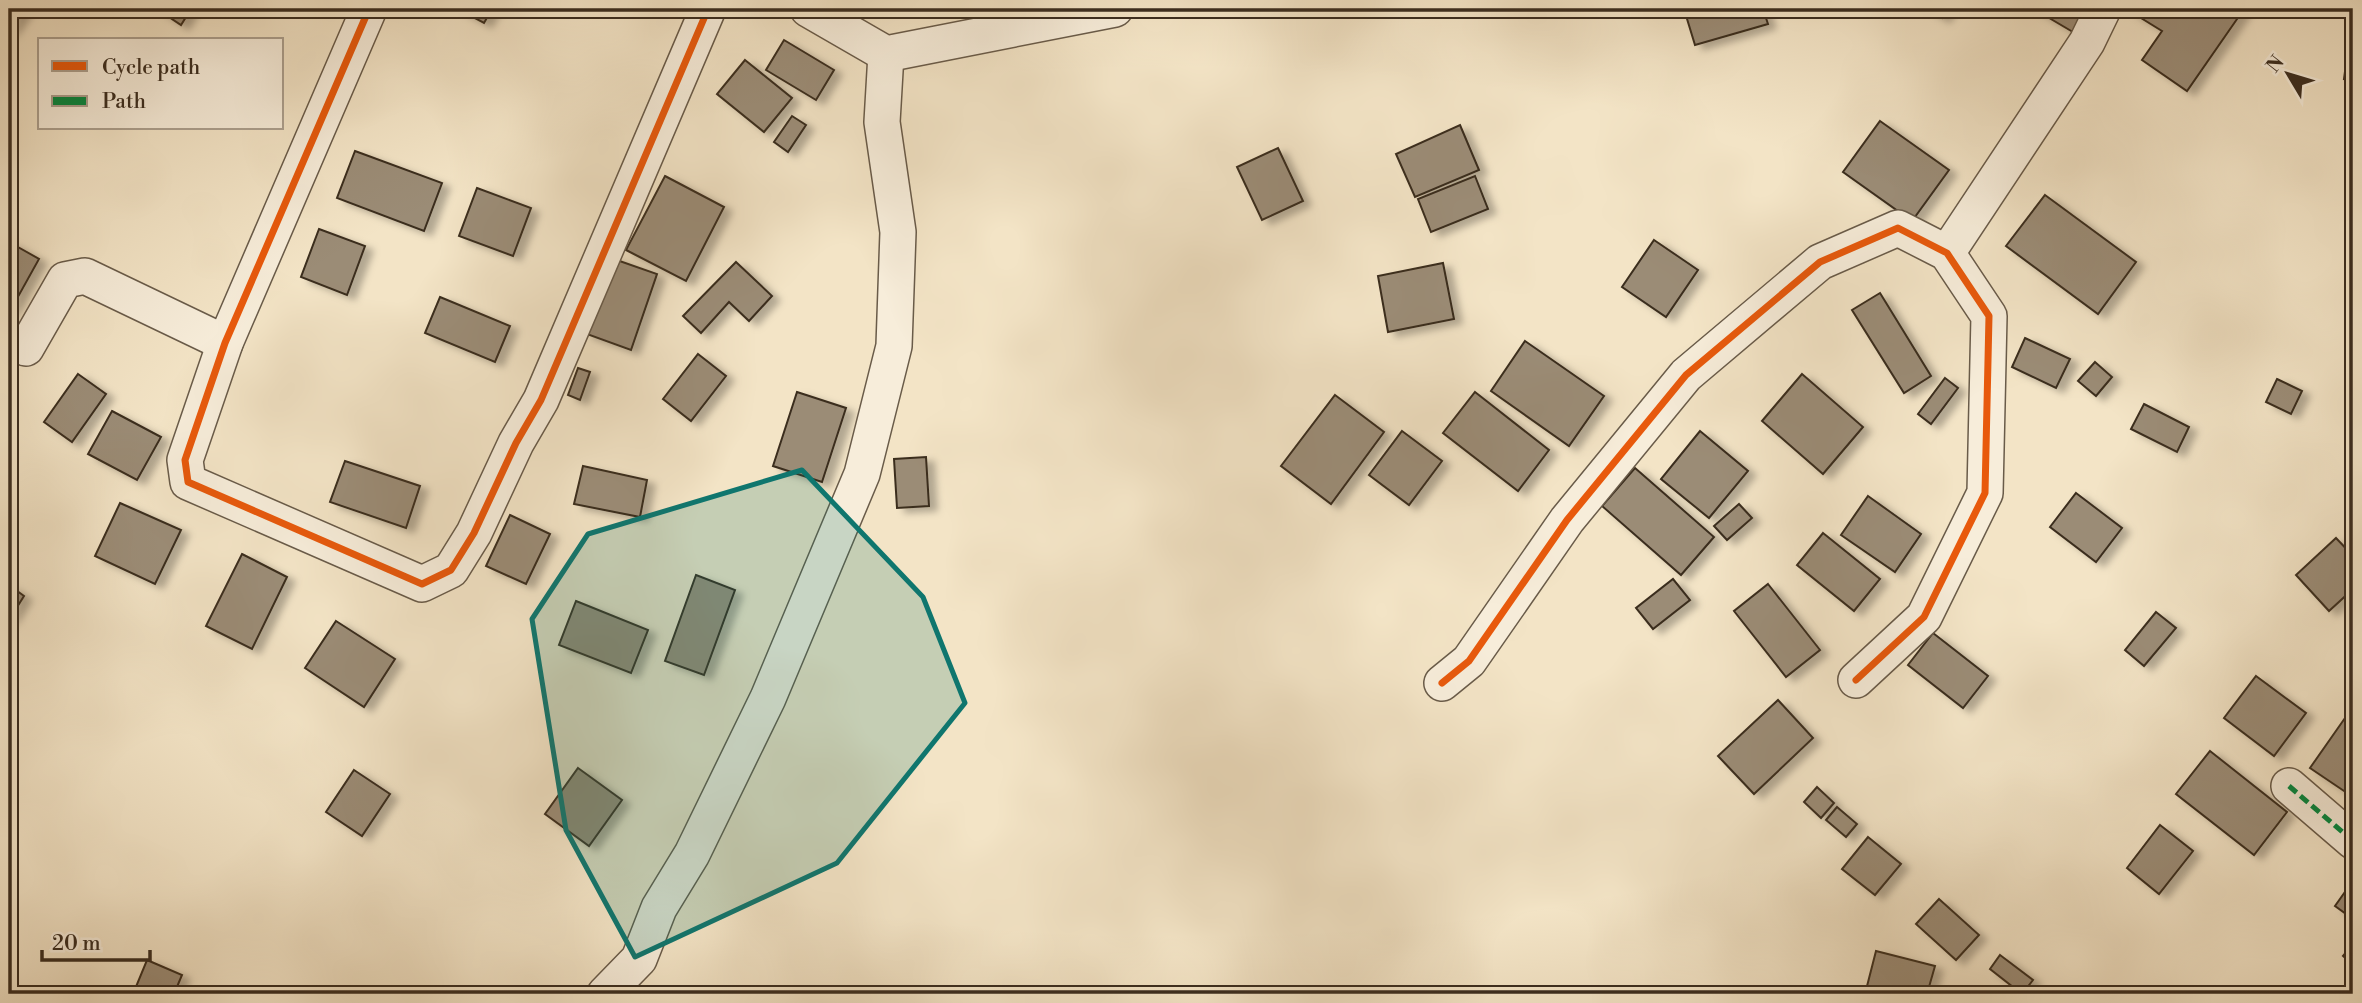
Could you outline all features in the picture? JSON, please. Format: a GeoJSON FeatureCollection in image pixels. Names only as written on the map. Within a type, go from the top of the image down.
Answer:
{"type":"FeatureCollection","features":[{"type":"Feature","properties":{"kind":"street"},"geometry":{"type":"LineString","coordinates":[[369,9],[225,343],[185,460],[188,482],[422,584],[451,570],[474,533],[566,346],[617,217],[655,136],[708,9]]}},
{"type":"Feature","properties":{"kind":"street"},"geometry":{"type":"LineString","coordinates":[[808,9],[887,54],[1115,9]]}},
{"type":"Feature","properties":{"kind":"street"},"geometry":{"type":"LineString","coordinates":[[1947,253],[2087,42],[2103,9]]}},
{"type":"Feature","properties":{"kind":"street"},"geometry":{"type":"LineString","coordinates":[[605,994],[639,959],[659,908],[692,854],[768,698],[862,474],[894,346],[898,232],[881,122],[887,54]]}},
{"type":"Feature","properties":{"kind":"street"},"geometry":{"type":"LineString","coordinates":[[1442,683],[1469,662],[1567,520],[1686,375],[1820,262],[1898,228],[1947,253],[1989,316],[1984,493],[1924,617],[1856,680]]}},
{"type":"Feature","properties":{"kind":"street"},"geometry":{"type":"LineString","coordinates":[[26,348],[65,280],[85,276],[225,343]]}},
{"type":"Feature","properties":{"kind":"street"},"geometry":{"type":"LineString","coordinates":[[2289,786],[2353,841]]}},
{"type":"Feature","properties":{"kind":"highlighted area"},"geometry":{"type":"Polygon","coordinates":[[[802,470],[923,597],[965,703],[837,863],[635,957],[566,830],[532,619],[588,534],[802,470]]]}},
{"type":"Feature","properties":{"kind":"building"},"geometry":{"type":"Polygon","coordinates":[[[9,9],[25,9],[9,32],[9,9]]]}},
{"type":"Feature","properties":{"kind":"building"},"geometry":{"type":"Polygon","coordinates":[[[157,9],[191,9],[181,25],[157,9]]]}},
{"type":"Feature","properties":{"kind":"building"},"geometry":{"type":"Polygon","coordinates":[[[458,9],[492,9],[484,23],[458,9]]]}},
{"type":"Feature","properties":{"kind":"building"},"geometry":{"type":"Polygon","coordinates":[[[1684,9],[1763,9],[1768,24],[1695,45],[1684,9]]]}},
{"type":"Feature","properties":{"kind":"building"},"geometry":{"type":"Polygon","coordinates":[[[1927,9],[1948,9],[1942,18],[1927,9]]]}},
{"type":"Feature","properties":{"kind":"building"},"geometry":{"type":"Polygon","coordinates":[[[2034,9],[2094,9],[2078,35],[2034,9]]]}},
{"type":"Feature","properties":{"kind":"building"},"geometry":{"type":"Polygon","coordinates":[[[2244,9],[2187,91],[2142,60],[2162,31],[2128,10],[2244,9]]]}},
{"type":"Feature","properties":{"kind":"building"},"geometry":{"type":"Polygon","coordinates":[[[2353,11],[2353,80],[2344,79],[2353,11]]]}},
{"type":"Feature","properties":{"kind":"building"},"geometry":{"type":"Polygon","coordinates":[[[784,40],[834,70],[816,100],[766,70],[784,40]]]}},
{"type":"Feature","properties":{"kind":"building"},"geometry":{"type":"Polygon","coordinates":[[[745,60],[792,98],[764,132],[717,94],[745,60]]]}},
{"type":"Feature","properties":{"kind":"building"},"geometry":{"type":"Polygon","coordinates":[[[792,116],[806,125],[788,152],[774,142],[792,116]]]}},
{"type":"Feature","properties":{"kind":"building"},"geometry":{"type":"Polygon","coordinates":[[[1880,121],[1949,170],[1912,221],[1843,172],[1880,121]]]}},
{"type":"Feature","properties":{"kind":"building"},"geometry":{"type":"Polygon","coordinates":[[[1460,125],[1479,170],[1415,197],[1396,154],[1460,125]]]}},
{"type":"Feature","properties":{"kind":"building"},"geometry":{"type":"Polygon","coordinates":[[[1278,148],[1303,201],[1262,220],[1237,167],[1278,148]]]}},
{"type":"Feature","properties":{"kind":"building"},"geometry":{"type":"Polygon","coordinates":[[[355,151],[442,183],[424,231],[337,198],[355,151]]]}},
{"type":"Feature","properties":{"kind":"building"},"geometry":{"type":"Polygon","coordinates":[[[665,176],[724,207],[686,281],[626,250],[665,176]]]}},
{"type":"Feature","properties":{"kind":"building"},"geometry":{"type":"Polygon","coordinates":[[[1475,176],[1488,209],[1431,232],[1418,199],[1475,176]]]}},
{"type":"Feature","properties":{"kind":"building"},"geometry":{"type":"Polygon","coordinates":[[[477,188],[531,208],[513,256],[459,236],[477,188]]]}},
{"type":"Feature","properties":{"kind":"building"},"geometry":{"type":"Polygon","coordinates":[[[2045,195],[2136,262],[2098,314],[2006,246],[2045,195]]]}},
{"type":"Feature","properties":{"kind":"building"},"geometry":{"type":"Polygon","coordinates":[[[319,229],[365,246],[347,295],[301,277],[319,229]]]}},
{"type":"Feature","properties":{"kind":"building"},"geometry":{"type":"Polygon","coordinates":[[[1654,240],[1698,270],[1666,317],[1622,287],[1654,240]]]}},
{"type":"Feature","properties":{"kind":"building"},"geometry":{"type":"Polygon","coordinates":[[[9,242],[39,259],[9,313],[9,242]]]}},
{"type":"Feature","properties":{"kind":"building"},"geometry":{"type":"Polygon","coordinates":[[[611,258],[657,274],[631,350],[584,333],[611,258]]]}},
{"type":"Feature","properties":{"kind":"building"},"geometry":{"type":"Polygon","coordinates":[[[736,262],[772,296],[749,321],[729,302],[701,333],[683,316],[736,262]]]}},
{"type":"Feature","properties":{"kind":"building"},"geometry":{"type":"Polygon","coordinates":[[[1443,263],[1454,319],[1388,332],[1378,276],[1443,263]]]}},
{"type":"Feature","properties":{"kind":"building"},"geometry":{"type":"Polygon","coordinates":[[[1880,293],[1931,376],[1904,393],[1852,310],[1880,293]]]}},
{"type":"Feature","properties":{"kind":"building"},"geometry":{"type":"Polygon","coordinates":[[[440,297],[510,326],[495,362],[425,333],[440,297]]]}},
{"type":"Feature","properties":{"kind":"building"},"geometry":{"type":"Polygon","coordinates":[[[2025,338],[2070,359],[2056,388],[2012,367],[2025,338]]]}},
{"type":"Feature","properties":{"kind":"building"},"geometry":{"type":"Polygon","coordinates":[[[1525,341],[1604,396],[1569,446],[1491,391],[1525,341]]]}},
{"type":"Feature","properties":{"kind":"building"},"geometry":{"type":"Polygon","coordinates":[[[698,354],[726,376],[691,421],[663,399],[698,354]]]}},
{"type":"Feature","properties":{"kind":"building"},"geometry":{"type":"Polygon","coordinates":[[[2095,362],[2112,377],[2096,396],[2078,381],[2095,362]]]}},
{"type":"Feature","properties":{"kind":"building"},"geometry":{"type":"Polygon","coordinates":[[[578,368],[590,372],[580,400],[568,395],[578,368]]]}},
{"type":"Feature","properties":{"kind":"building"},"geometry":{"type":"Polygon","coordinates":[[[78,374],[106,394],[72,442],[44,422],[78,374]]]}},
{"type":"Feature","properties":{"kind":"building"},"geometry":{"type":"Polygon","coordinates":[[[1802,374],[1863,427],[1823,474],[1762,421],[1802,374]]]}},
{"type":"Feature","properties":{"kind":"building"},"geometry":{"type":"Polygon","coordinates":[[[1945,378],[1958,388],[1931,424],[1918,414],[1945,378]]]}},
{"type":"Feature","properties":{"kind":"building"},"geometry":{"type":"Polygon","coordinates":[[[2277,379],[2302,391],[2291,414],[2266,402],[2277,379]]]}},
{"type":"Feature","properties":{"kind":"building"},"geometry":{"type":"Polygon","coordinates":[[[797,392],[846,408],[822,482],[773,466],[797,392]]]}},
{"type":"Feature","properties":{"kind":"building"},"geometry":{"type":"Polygon","coordinates":[[[1475,392],[1549,450],[1518,491],[1443,433],[1475,392]]]}},
{"type":"Feature","properties":{"kind":"building"},"geometry":{"type":"Polygon","coordinates":[[[1335,395],[1384,432],[1331,504],[1281,466],[1335,395]]]}},
{"type":"Feature","properties":{"kind":"building"},"geometry":{"type":"Polygon","coordinates":[[[2144,404],[2189,427],[2177,452],[2131,429],[2144,404]]]}},
{"type":"Feature","properties":{"kind":"building"},"geometry":{"type":"Polygon","coordinates":[[[112,411],[161,437],[137,480],[88,454],[112,411]]]}},
{"type":"Feature","properties":{"kind":"building"},"geometry":{"type":"Polygon","coordinates":[[[1402,431],[1442,461],[1409,505],[1369,475],[1402,431]]]}},
{"type":"Feature","properties":{"kind":"building"},"geometry":{"type":"Polygon","coordinates":[[[1700,431],[1748,471],[1709,518],[1661,479],[1700,431]]]}},
{"type":"Feature","properties":{"kind":"building"},"geometry":{"type":"Polygon","coordinates":[[[926,457],[929,506],[897,508],[894,459],[926,457]]]}},
{"type":"Feature","properties":{"kind":"building"},"geometry":{"type":"Polygon","coordinates":[[[345,461],[420,486],[406,528],[330,502],[345,461]]]}},
{"type":"Feature","properties":{"kind":"building"},"geometry":{"type":"Polygon","coordinates":[[[583,466],[647,480],[640,517],[574,504],[583,466]]]}},
{"type":"Feature","properties":{"kind":"building"},"geometry":{"type":"Polygon","coordinates":[[[1635,468],[1714,537],[1681,575],[1602,506],[1635,468]]]}},
{"type":"Feature","properties":{"kind":"building"},"geometry":{"type":"Polygon","coordinates":[[[2076,493],[2122,528],[2096,562],[2050,527],[2076,493]]]}},
{"type":"Feature","properties":{"kind":"building"},"geometry":{"type":"Polygon","coordinates":[[[1868,496],[1921,534],[1895,572],[1841,535],[1868,496]]]}},
{"type":"Feature","properties":{"kind":"building"},"geometry":{"type":"Polygon","coordinates":[[[120,503],[181,530],[155,584],[95,556],[120,503]]]}},
{"type":"Feature","properties":{"kind":"building"},"geometry":{"type":"Polygon","coordinates":[[[1739,504],[1752,518],[1727,540],[1714,526],[1739,504]]]}},
{"type":"Feature","properties":{"kind":"building"},"geometry":{"type":"Polygon","coordinates":[[[510,515],[550,534],[526,584],[486,566],[510,515]]]}},
{"type":"Feature","properties":{"kind":"building"},"geometry":{"type":"Polygon","coordinates":[[[1823,533],[1880,579],[1854,611],[1797,565],[1823,533]]]}},
{"type":"Feature","properties":{"kind":"building"},"geometry":{"type":"Polygon","coordinates":[[[2336,538],[2353,556],[2353,589],[2329,611],[2296,575],[2336,538]]]}},
{"type":"Feature","properties":{"kind":"building"},"geometry":{"type":"Polygon","coordinates":[[[242,554],[287,577],[252,649],[206,626],[242,554]]]}},
{"type":"Feature","properties":{"kind":"building"},"geometry":{"type":"Polygon","coordinates":[[[696,575],[735,590],[704,675],[665,661],[696,575]]]}},
{"type":"Feature","properties":{"kind":"building"},"geometry":{"type":"Polygon","coordinates":[[[1673,579],[1690,600],[1653,629],[1636,608],[1673,579]]]}},
{"type":"Feature","properties":{"kind":"building"},"geometry":{"type":"Polygon","coordinates":[[[1768,584],[1820,650],[1786,677],[1734,611],[1768,584]]]}},
{"type":"Feature","properties":{"kind":"building"},"geometry":{"type":"Polygon","coordinates":[[[9,585],[24,596],[9,620],[9,585]]]}},
{"type":"Feature","properties":{"kind":"building"},"geometry":{"type":"Polygon","coordinates":[[[576,601],[648,630],[631,673],[559,645],[576,601]]]}},
{"type":"Feature","properties":{"kind":"building"},"geometry":{"type":"Polygon","coordinates":[[[2156,612],[2176,628],[2144,666],[2125,650],[2156,612]]]}},
{"type":"Feature","properties":{"kind":"building"},"geometry":{"type":"Polygon","coordinates":[[[336,621],[395,659],[364,707],[305,668],[336,621]]]}},
{"type":"Feature","properties":{"kind":"building"},"geometry":{"type":"Polygon","coordinates":[[[1933,633],[1988,676],[1963,708],[1908,665],[1933,633]]]}},
{"type":"Feature","properties":{"kind":"building"},"geometry":{"type":"Polygon","coordinates":[[[2256,676],[2306,713],[2274,756],[2224,718],[2256,676]]]}},
{"type":"Feature","properties":{"kind":"building"},"geometry":{"type":"Polygon","coordinates":[[[1778,700],[1813,738],[1754,794],[1718,756],[1778,700]]]}},
{"type":"Feature","properties":{"kind":"building"},"geometry":{"type":"Polygon","coordinates":[[[2352,708],[2353,785],[2347,793],[2310,768],[2352,708]]]}},
{"type":"Feature","properties":{"kind":"building"},"geometry":{"type":"Polygon","coordinates":[[[2210,751],[2287,812],[2254,855],[2176,794],[2210,751]]]}},
{"type":"Feature","properties":{"kind":"building"},"geometry":{"type":"Polygon","coordinates":[[[578,768],[622,800],[589,846],[545,814],[578,768]]]}},
{"type":"Feature","properties":{"kind":"building"},"geometry":{"type":"Polygon","coordinates":[[[354,770],[390,794],[362,836],[326,812],[354,770]]]}},
{"type":"Feature","properties":{"kind":"building"},"geometry":{"type":"Polygon","coordinates":[[[1817,787],[1834,803],[1821,818],[1804,802],[1817,787]]]}},
{"type":"Feature","properties":{"kind":"building"},"geometry":{"type":"Polygon","coordinates":[[[1837,807],[1857,824],[1846,837],[1826,820],[1837,807]]]}},
{"type":"Feature","properties":{"kind":"building"},"geometry":{"type":"Polygon","coordinates":[[[2160,825],[2193,851],[2159,894],[2127,868],[2160,825]]]}},
{"type":"Feature","properties":{"kind":"building"},"geometry":{"type":"Polygon","coordinates":[[[1868,837],[1901,864],[1875,895],[1842,869],[1868,837]]]}},
{"type":"Feature","properties":{"kind":"building"},"geometry":{"type":"Polygon","coordinates":[[[2353,883],[2353,919],[2335,906],[2353,883]]]}},
{"type":"Feature","properties":{"kind":"building"},"geometry":{"type":"Polygon","coordinates":[[[1939,899],[1979,935],[1956,960],[1916,924],[1939,899]]]}},
{"type":"Feature","properties":{"kind":"building"},"geometry":{"type":"Polygon","coordinates":[[[2353,944],[2353,965],[2343,956],[2353,944]]]}},
{"type":"Feature","properties":{"kind":"building"},"geometry":{"type":"Polygon","coordinates":[[[1876,951],[1935,966],[1927,994],[1865,994],[1876,951]]]}},
{"type":"Feature","properties":{"kind":"building"},"geometry":{"type":"Polygon","coordinates":[[[2000,955],[2033,980],[2022,994],[1990,969],[2000,955]]]}},
{"type":"Feature","properties":{"kind":"building"},"geometry":{"type":"Polygon","coordinates":[[[147,960],[182,975],[174,994],[133,994],[147,960]]]}},
{"type":"Feature","properties":{"kind":"marked path"},"geometry":{"type":"LineString","coordinates":[[2289,786],[2353,841]]}},
{"type":"Feature","properties":{"kind":"cycle path"},"geometry":{"type":"LineString","coordinates":[[369,9],[225,343],[185,460],[188,482],[422,584],[451,570],[474,533],[516,443],[541,400],[708,9]]}},
{"type":"Feature","properties":{"kind":"cycle path"},"geometry":{"type":"LineString","coordinates":[[1442,683],[1469,661],[1567,520],[1686,375],[1820,262],[1898,228],[1947,253],[1989,316],[1985,493],[1924,617],[1856,680]]}}]}
